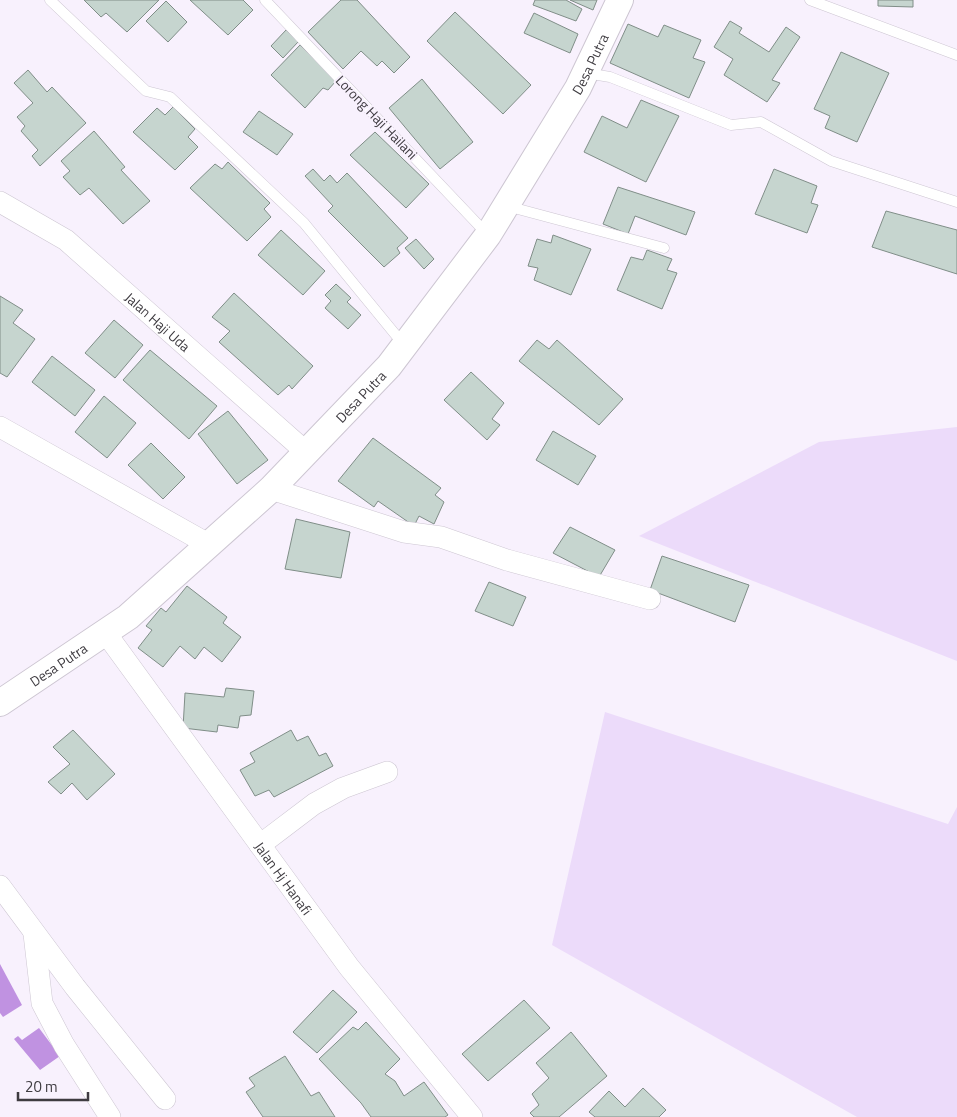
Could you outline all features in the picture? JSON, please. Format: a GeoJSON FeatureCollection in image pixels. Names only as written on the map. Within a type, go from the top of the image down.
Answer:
{"type":"FeatureCollection","features":[{"type":"Feature","properties":{"kind":"street","name":"Desa Putra"},"geometry":{"type":"LineString","coordinates":[[0,703],[128,616],[270,489],[389,366],[488,235],[578,88],[620,0]]}},
{"type":"Feature","properties":{"kind":"street","name":"Jalan Haji Uda"},"geometry":{"type":"LineString","coordinates":[[0,202],[66,240],[306,452]]}},
{"type":"Feature","properties":{"kind":"street"},"geometry":{"type":"LineString","coordinates":[[0,427],[208,544]]}},
{"type":"Feature","properties":{"kind":"street"},"geometry":{"type":"LineString","coordinates":[[270,489],[404,532],[441,537],[507,560],[650,599]]}},
{"type":"Feature","properties":{"kind":"street","name":"Jalan Hj Hanafi"},"geometry":{"type":"LineString","coordinates":[[105,632],[349,967],[472,1117]]}},
{"type":"Feature","properties":{"kind":"street"},"geometry":{"type":"LineString","coordinates":[[260,845],[314,804],[343,788],[387,772]]}},
{"type":"Feature","properties":{"kind":"street"},"geometry":{"type":"LineString","coordinates":[[0,886],[34,934],[165,1099]]}},
{"type":"Feature","properties":{"kind":"street"},"geometry":{"type":"LineString","coordinates":[[34,934],[42,1003],[64,1045],[110,1117]]}},
{"type":"Feature","properties":{"kind":"lane"},"geometry":{"type":"LineString","coordinates":[[50,0],[146,91],[170,97],[304,223],[404,346]]}},
{"type":"Feature","properties":{"kind":"lane","name":"Lorong Haji Hailani"},"geometry":{"type":"LineString","coordinates":[[265,0],[488,235]]}},
{"type":"Feature","properties":{"kind":"lane"},"geometry":{"type":"LineString","coordinates":[[810,0],[957,55]]}},
{"type":"Feature","properties":{"kind":"lane"},"geometry":{"type":"LineString","coordinates":[[585,73],[610,77],[731,125],[761,122],[831,161],[957,202]]}},
{"type":"Feature","properties":{"kind":"lane"},"geometry":{"type":"LineString","coordinates":[[506,205],[664,248]]}},
{"type":"Feature","properties":{"kind":"shaded area"},"geometry":{"type":"Polygon","coordinates":[[[957,427],[957,661],[639,536],[819,442],[957,427]]]}},
{"type":"Feature","properties":{"kind":"shaded area"},"geometry":{"type":"Polygon","coordinates":[[[605,712],[948,824],[957,807],[957,1117],[857,1117],[552,945],[605,712]]]}},
{"type":"Feature","properties":{"kind":"shaded area"},"geometry":{"type":"Polygon","coordinates":[[[0,964],[22,1005],[3,1017],[0,1013],[0,964]]]}},
{"type":"Feature","properties":{"kind":"shaded area"},"geometry":{"type":"Polygon","coordinates":[[[39,1028],[60,1056],[40,1070],[14,1039],[18,1036],[22,1040],[39,1028]]]}},
{"type":"Feature","properties":{"kind":"building"},"geometry":{"type":"Polygon","coordinates":[[[84,0],[159,0],[127,32],[106,13],[101,17],[84,0]]]}},
{"type":"Feature","properties":{"kind":"building"},"geometry":{"type":"Polygon","coordinates":[[[190,0],[243,0],[253,10],[228,35],[190,0]]]}},
{"type":"Feature","properties":{"kind":"building"},"geometry":{"type":"Polygon","coordinates":[[[341,0],[357,0],[410,57],[394,73],[382,61],[377,66],[361,51],[343,69],[308,32],[341,0]]]}},
{"type":"Feature","properties":{"kind":"building"},"geometry":{"type":"Polygon","coordinates":[[[535,0],[566,0],[582,9],[576,21],[533,5],[535,0]]]}},
{"type":"Feature","properties":{"kind":"building"},"geometry":{"type":"Polygon","coordinates":[[[570,0],[597,0],[593,10],[570,0]]]}},
{"type":"Feature","properties":{"kind":"building"},"geometry":{"type":"Polygon","coordinates":[[[878,0],[913,0],[913,7],[878,6],[878,0]]]}},
{"type":"Feature","properties":{"kind":"building"},"geometry":{"type":"Polygon","coordinates":[[[166,1],[187,22],[168,42],[146,21],[166,1]]]}},
{"type":"Feature","properties":{"kind":"building"},"geometry":{"type":"Polygon","coordinates":[[[455,12],[531,85],[503,114],[427,41],[455,12]]]}},
{"type":"Feature","properties":{"kind":"building"},"geometry":{"type":"Polygon","coordinates":[[[534,13],[578,34],[570,53],[524,33],[534,13]]]}},
{"type":"Feature","properties":{"kind":"building"},"geometry":{"type":"Polygon","coordinates":[[[730,21],[742,28],[739,33],[769,52],[786,27],[800,37],[772,80],[780,83],[767,102],[724,75],[733,59],[714,47],[730,21]]]}},
{"type":"Feature","properties":{"kind":"building"},"geometry":{"type":"Polygon","coordinates":[[[628,24],[658,37],[664,25],[701,40],[693,58],[705,62],[689,98],[610,63],[628,24]]]}},
{"type":"Feature","properties":{"kind":"building"},"geometry":{"type":"Polygon","coordinates":[[[286,30],[298,42],[283,58],[271,46],[286,30]]]}},
{"type":"Feature","properties":{"kind":"building"},"geometry":{"type":"Polygon","coordinates":[[[300,45],[336,81],[328,90],[323,88],[305,108],[271,75],[300,45]]]}},
{"type":"Feature","properties":{"kind":"building"},"geometry":{"type":"Polygon","coordinates":[[[841,52],[889,73],[857,142],[825,128],[830,116],[814,109],[841,52]]]}},
{"type":"Feature","properties":{"kind":"building"},"geometry":{"type":"Polygon","coordinates":[[[28,70],[47,92],[52,87],[86,123],[40,166],[32,156],[38,150],[21,131],[25,126],[17,117],[33,103],[14,83],[28,70]]]}},
{"type":"Feature","properties":{"kind":"building"},"geometry":{"type":"Polygon","coordinates":[[[422,79],[473,142],[440,169],[389,108],[422,79]]]}},
{"type":"Feature","properties":{"kind":"building"},"geometry":{"type":"Polygon","coordinates":[[[641,100],[679,116],[646,182],[584,152],[602,116],[627,128],[641,100]]]}},
{"type":"Feature","properties":{"kind":"building"},"geometry":{"type":"Polygon","coordinates":[[[173,107],[195,129],[188,137],[198,147],[175,170],[133,132],[157,108],[165,115],[173,107]]]}},
{"type":"Feature","properties":{"kind":"building"},"geometry":{"type":"Polygon","coordinates":[[[259,111],[293,134],[277,155],[243,132],[259,111]]]}},
{"type":"Feature","properties":{"kind":"building"},"geometry":{"type":"Polygon","coordinates":[[[94,131],[125,167],[121,170],[150,201],[123,224],[89,188],[80,195],[63,177],[70,171],[61,161],[94,131]]]}},
{"type":"Feature","properties":{"kind":"building"},"geometry":{"type":"Polygon","coordinates":[[[375,132],[429,184],[406,208],[350,155],[375,132]]]}},
{"type":"Feature","properties":{"kind":"building"},"geometry":{"type":"Polygon","coordinates":[[[228,162],[270,203],[264,209],[271,217],[247,241],[190,188],[215,164],[222,169],[228,162]]]}},
{"type":"Feature","properties":{"kind":"building"},"geometry":{"type":"Polygon","coordinates":[[[313,169],[324,181],[330,175],[337,183],[347,173],[408,238],[397,248],[400,253],[384,267],[328,211],[333,206],[305,176],[313,169]]]}},
{"type":"Feature","properties":{"kind":"building"},"geometry":{"type":"Polygon","coordinates":[[[774,169],[817,186],[811,203],[818,205],[807,233],[755,214],[774,169]]]}},
{"type":"Feature","properties":{"kind":"building"},"geometry":{"type":"Polygon","coordinates":[[[618,187],[695,212],[686,235],[635,216],[628,234],[603,224],[618,187]]]}},
{"type":"Feature","properties":{"kind":"building"},"geometry":{"type":"Polygon","coordinates":[[[886,211],[957,230],[957,274],[872,247],[886,211]]]}},
{"type":"Feature","properties":{"kind":"building"},"geometry":{"type":"Polygon","coordinates":[[[281,230],[325,271],[303,295],[258,255],[281,230]]]}},
{"type":"Feature","properties":{"kind":"building"},"geometry":{"type":"Polygon","coordinates":[[[553,235],[591,249],[571,295],[534,280],[538,268],[528,266],[537,239],[551,243],[553,235]]]}},
{"type":"Feature","properties":{"kind":"building"},"geometry":{"type":"Polygon","coordinates":[[[416,239],[434,259],[424,269],[405,248],[416,239]]]}},
{"type":"Feature","properties":{"kind":"building"},"geometry":{"type":"Polygon","coordinates":[[[647,250],[672,259],[667,270],[677,273],[662,309],[617,290],[631,257],[643,260],[647,250]]]}},
{"type":"Feature","properties":{"kind":"building"},"geometry":{"type":"Polygon","coordinates":[[[336,284],[351,298],[347,302],[361,315],[348,329],[325,308],[331,301],[325,295],[336,284]]]}},
{"type":"Feature","properties":{"kind":"building"},"geometry":{"type":"Polygon","coordinates":[[[234,293],[313,366],[292,389],[289,385],[278,395],[219,342],[230,331],[212,317],[234,293]]]}},
{"type":"Feature","properties":{"kind":"building"},"geometry":{"type":"Polygon","coordinates":[[[0,296],[23,310],[13,323],[35,339],[7,377],[0,373],[0,296]]]}},
{"type":"Feature","properties":{"kind":"building"},"geometry":{"type":"Polygon","coordinates":[[[114,320],[143,345],[115,378],[85,353],[114,320]]]}},
{"type":"Feature","properties":{"kind":"building"},"geometry":{"type":"Polygon","coordinates":[[[537,340],[549,349],[557,340],[623,399],[599,425],[519,361],[537,340]]]}},
{"type":"Feature","properties":{"kind":"building"},"geometry":{"type":"Polygon","coordinates":[[[150,350],[217,406],[189,439],[123,380],[150,350]]]}},
{"type":"Feature","properties":{"kind":"building"},"geometry":{"type":"Polygon","coordinates":[[[52,356],[95,390],[75,416],[32,382],[52,356]]]}},
{"type":"Feature","properties":{"kind":"building"},"geometry":{"type":"Polygon","coordinates":[[[471,372],[504,403],[492,419],[500,425],[487,440],[444,400],[471,372]]]}},
{"type":"Feature","properties":{"kind":"building"},"geometry":{"type":"Polygon","coordinates":[[[104,396],[136,423],[107,458],[75,432],[104,396]]]}},
{"type":"Feature","properties":{"kind":"building"},"geometry":{"type":"Polygon","coordinates":[[[228,411],[268,460],[237,484],[198,434],[228,411]]]}},
{"type":"Feature","properties":{"kind":"building"},"geometry":{"type":"Polygon","coordinates":[[[553,431],[596,456],[578,485],[536,460],[553,431]]]}},
{"type":"Feature","properties":{"kind":"building"},"geometry":{"type":"Polygon","coordinates":[[[373,438],[441,488],[435,495],[444,502],[434,524],[419,516],[414,526],[378,501],[374,507],[338,481],[373,438]]]}},
{"type":"Feature","properties":{"kind":"building"},"geometry":{"type":"Polygon","coordinates":[[[151,443],[185,477],[163,499],[128,465],[151,443]]]}},
{"type":"Feature","properties":{"kind":"building"},"geometry":{"type":"Polygon","coordinates":[[[296,519],[350,532],[341,578],[285,569],[296,519]]]}},
{"type":"Feature","properties":{"kind":"building"},"geometry":{"type":"Polygon","coordinates":[[[570,527],[615,550],[599,577],[553,553],[570,527]]]}},
{"type":"Feature","properties":{"kind":"building"},"geometry":{"type":"Polygon","coordinates":[[[662,556],[749,585],[735,622],[650,590],[662,556]]]}},
{"type":"Feature","properties":{"kind":"building"},"geometry":{"type":"Polygon","coordinates":[[[489,582],[526,597],[513,626],[475,611],[489,582]]]}},
{"type":"Feature","properties":{"kind":"building"},"geometry":{"type":"Polygon","coordinates":[[[187,586],[227,617],[223,623],[241,637],[222,662],[204,647],[195,659],[180,646],[163,667],[138,648],[152,630],[146,626],[161,608],[166,612],[187,586]]]}},
{"type":"Feature","properties":{"kind":"building"},"geometry":{"type":"Polygon","coordinates":[[[226,688],[254,691],[251,715],[240,716],[238,728],[218,725],[217,732],[183,728],[185,693],[224,697],[226,688]]]}},
{"type":"Feature","properties":{"kind":"building"},"geometry":{"type":"Polygon","coordinates":[[[73,730],[115,774],[87,800],[72,783],[61,794],[48,782],[70,764],[53,747],[73,730]]]}},
{"type":"Feature","properties":{"kind":"building"},"geometry":{"type":"Polygon","coordinates":[[[291,730],[297,741],[308,736],[319,756],[326,753],[333,766],[274,797],[269,790],[255,796],[240,770],[255,762],[250,753],[291,730]]]}},
{"type":"Feature","properties":{"kind":"building"},"geometry":{"type":"Polygon","coordinates":[[[333,990],[357,1012],[317,1053],[293,1032],[333,990]]]}},
{"type":"Feature","properties":{"kind":"building"},"geometry":{"type":"Polygon","coordinates":[[[524,1000],[550,1028],[488,1081],[462,1054],[524,1000]]]}},
{"type":"Feature","properties":{"kind":"building"},"geometry":{"type":"Polygon","coordinates":[[[366,1022],[400,1059],[385,1074],[395,1081],[404,1096],[424,1082],[448,1115],[445,1117],[371,1117],[361,1103],[319,1059],[353,1027],[358,1030],[366,1022]]]}},
{"type":"Feature","properties":{"kind":"building"},"geometry":{"type":"Polygon","coordinates":[[[571,1032],[607,1076],[559,1117],[534,1117],[530,1113],[539,1105],[532,1094],[549,1078],[536,1063],[571,1032]]]}},
{"type":"Feature","properties":{"kind":"building"},"geometry":{"type":"Polygon","coordinates":[[[285,1056],[311,1096],[319,1092],[335,1117],[263,1117],[246,1092],[255,1086],[249,1078],[285,1056]]]}},
{"type":"Feature","properties":{"kind":"building"},"geometry":{"type":"Polygon","coordinates":[[[643,1088],[666,1110],[659,1117],[595,1117],[589,1112],[609,1091],[625,1107],[643,1088]]]}}]}
